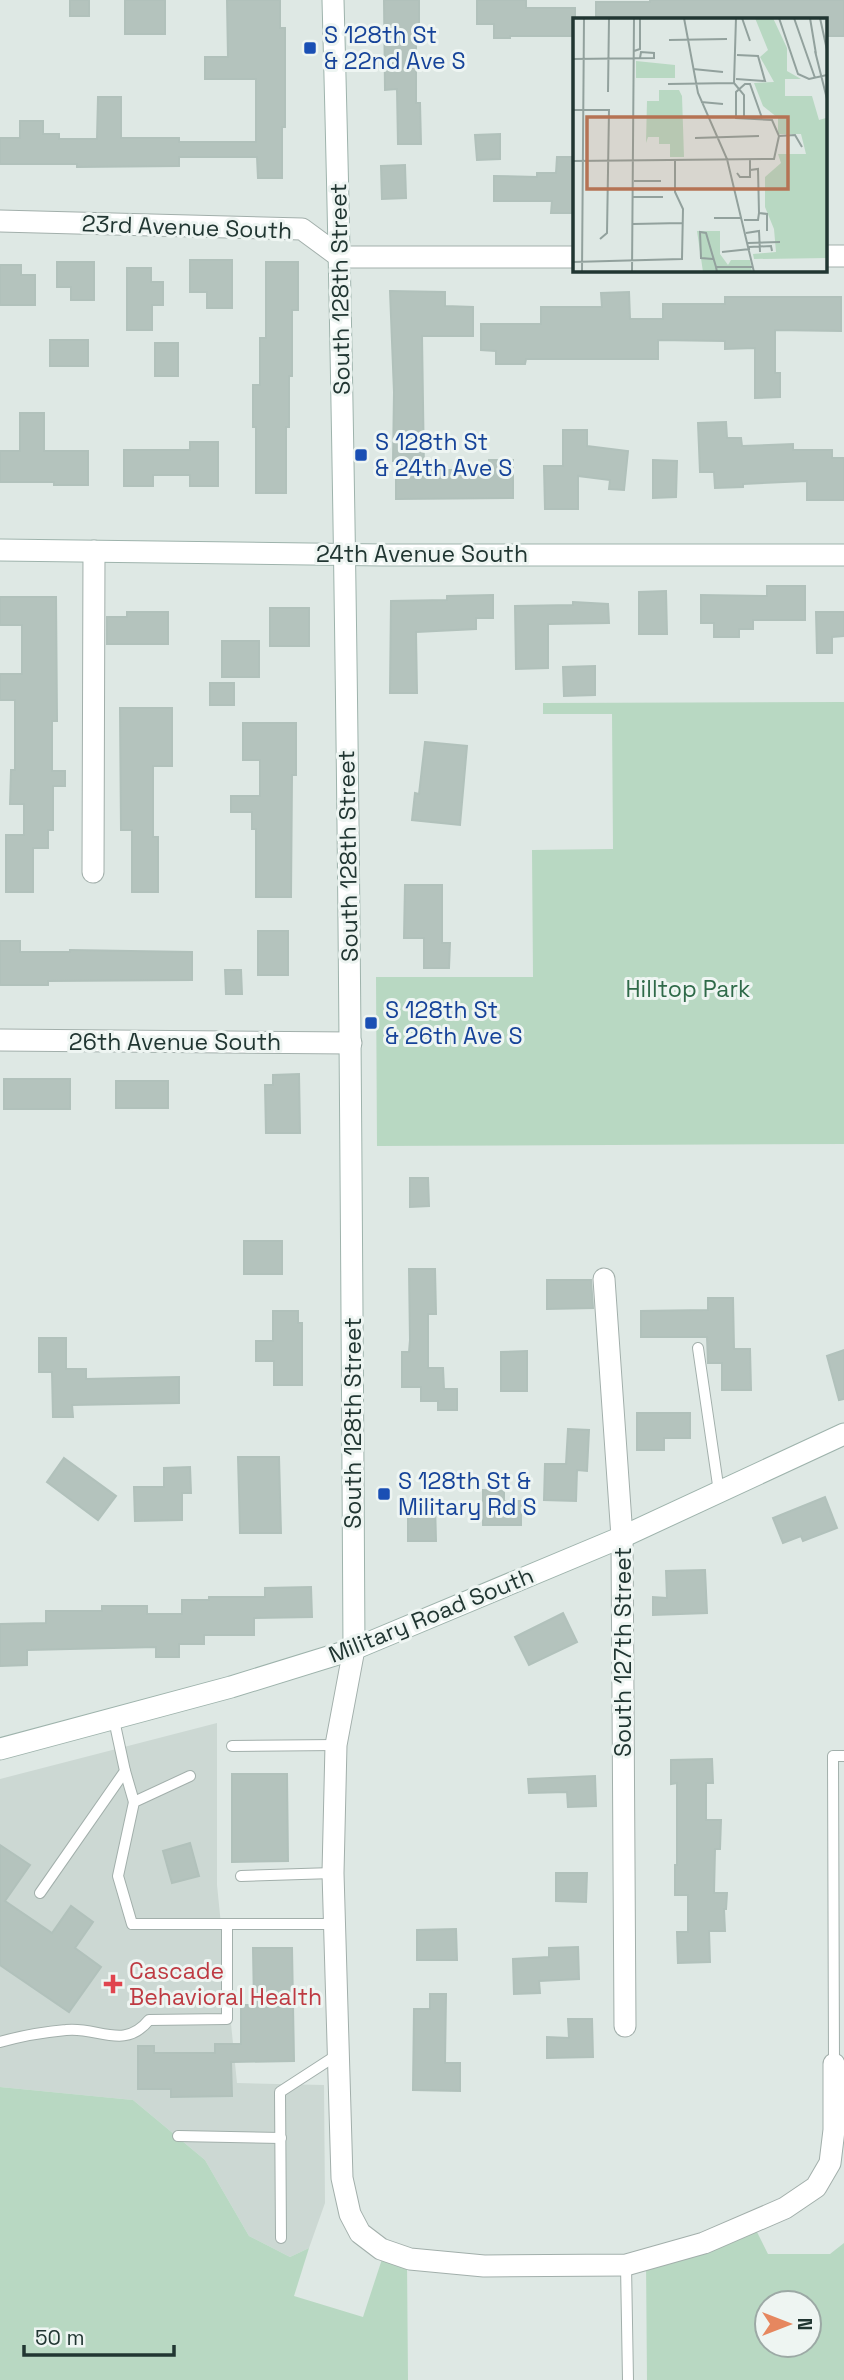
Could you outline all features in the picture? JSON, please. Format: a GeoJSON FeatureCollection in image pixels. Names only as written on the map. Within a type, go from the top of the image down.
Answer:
{"type":"FeatureCollection","features":[{"type":"Feature","properties":{"kind":"street","name":"South 128th Street"},"geometry":{"type":"LineString","coordinates":[[333,0],[340,257],[351,1043],[354,1649],[336,1745],[332,1872],[342,2178],[350,2214],[360,2233],[381,2249],[410,2259],[484,2266],[626,2265],[704,2243],[785,2208],[816,2187],[830,2163],[839,2064]]}},
{"type":"Feature","properties":{"kind":"street","name":"23rd Avenue South"},"geometry":{"type":"LineString","coordinates":[[0,221],[302,229],[340,257]]}},
{"type":"Feature","properties":{"kind":"street"},"geometry":{"type":"LineString","coordinates":[[826,256],[844,256]]}},
{"type":"Feature","properties":{"kind":"street"},"geometry":{"type":"LineString","coordinates":[[340,257],[573,257]]}},
{"type":"Feature","properties":{"kind":"street","name":"24th Avenue South"},"geometry":{"type":"LineString","coordinates":[[0,550],[344,555],[844,555]]}},
{"type":"Feature","properties":{"kind":"street"},"geometry":{"type":"LineString","coordinates":[[93,872],[94,551]]}},
{"type":"Feature","properties":{"kind":"street","name":"26th Avenue South"},"geometry":{"type":"LineString","coordinates":[[0,1040],[351,1043]]}},
{"type":"Feature","properties":{"kind":"street","name":"South 127th Street"},"geometry":{"type":"LineString","coordinates":[[604,1279],[622,1537],[625,2026]]}},
{"type":"Feature","properties":{"kind":"street","name":"Military Road South"},"geometry":{"type":"LineString","coordinates":[[0,1749],[231,1687],[354,1649],[622,1537],[844,1434]]}},
{"type":"Feature","properties":{"kind":"lane"},"geometry":{"type":"LineString","coordinates":[[698,1348],[719,1492]]}},
{"type":"Feature","properties":{"kind":"lane"},"geometry":{"type":"LineString","coordinates":[[114,1720],[134,1802],[118,1876],[132,1924],[335,1924]]}},
{"type":"Feature","properties":{"kind":"lane"},"geometry":{"type":"LineString","coordinates":[[232,1746],[336,1745]]}},
{"type":"Feature","properties":{"kind":"lane"},"geometry":{"type":"LineString","coordinates":[[839,2064],[839,1857],[833,1756],[844,1756]]}},
{"type":"Feature","properties":{"kind":"lane"},"geometry":{"type":"LineString","coordinates":[[40,1893],[125,1771]]}},
{"type":"Feature","properties":{"kind":"lane"},"geometry":{"type":"LineString","coordinates":[[134,1802],[190,1776]]}},
{"type":"Feature","properties":{"kind":"lane"},"geometry":{"type":"LineString","coordinates":[[241,1876],[332,1872]]}},
{"type":"Feature","properties":{"kind":"lane"},"geometry":{"type":"LineString","coordinates":[[0,2042],[69,2029],[119,2036],[140,2032],[149,2020],[227,2019],[227,1925]]}},
{"type":"Feature","properties":{"kind":"lane"},"geometry":{"type":"LineString","coordinates":[[281,2238],[280,2092],[337,2055]]}},
{"type":"Feature","properties":{"kind":"lane"},"geometry":{"type":"LineString","coordinates":[[178,2136],[281,2138]]}},
{"type":"Feature","properties":{"kind":"lane"},"geometry":{"type":"LineString","coordinates":[[626,2265],[628,2380]]}},
{"type":"Feature","properties":{"kind":"shaded area","name":"Cascade Behavioral Health"},"geometry":{"type":"Polygon","coordinates":[[[217,1723],[217,1885],[237,2083],[324,2085],[325,2203],[309,2248],[290,2257],[249,2236],[205,2160],[133,2100],[0,2087],[0,1779],[217,1723]]]}},
{"type":"Feature","properties":{"kind":"green space","name":"Hilltop Park"},"geometry":{"type":"Polygon","coordinates":[[[844,702],[844,1144],[377,1146],[376,977],[533,977],[532,850],[613,849],[612,714],[543,714],[543,703],[844,702]]]}},
{"type":"Feature","properties":{"kind":"green space"},"geometry":{"type":"Polygon","coordinates":[[[0,2087],[133,2100],[205,2160],[249,2236],[290,2257],[309,2248],[294,2296],[363,2317],[384,2253],[407,2260],[408,2380],[0,2380],[0,2087]]]}},
{"type":"Feature","properties":{"kind":"green space"},"geometry":{"type":"Polygon","coordinates":[[[753,2224],[768,2254],[830,2254],[844,2243],[844,2380],[647,2380],[646,2261],[753,2224]]]}},
{"type":"Feature","properties":{"kind":"building"},"geometry":{"type":"Polygon","coordinates":[[[70,0],[89,0],[89,16],[70,16],[70,0]]]}},
{"type":"Feature","properties":{"kind":"building"},"geometry":{"type":"Polygon","coordinates":[[[125,0],[165,0],[165,34],[125,34],[125,0]]]}},
{"type":"Feature","properties":{"kind":"building"},"geometry":{"type":"Polygon","coordinates":[[[227,0],[280,0],[280,28],[285,28],[282,178],[258,178],[257,157],[179,157],[179,166],[77,167],[77,164],[0,164],[0,138],[20,138],[20,121],[43,121],[43,134],[59,134],[59,139],[97,139],[98,97],[121,97],[121,138],[179,138],[179,142],[256,142],[256,79],[205,79],[205,57],[228,57],[227,0]]]}},
{"type":"Feature","properties":{"kind":"building"},"geometry":{"type":"Polygon","coordinates":[[[384,0],[419,0],[419,27],[416,27],[416,103],[420,103],[421,144],[398,144],[397,89],[385,90],[384,0]]]}},
{"type":"Feature","properties":{"kind":"building"},"geometry":{"type":"Polygon","coordinates":[[[477,0],[526,0],[526,8],[575,8],[573,36],[494,38],[494,24],[477,24],[477,0]]]}},
{"type":"Feature","properties":{"kind":"building"},"geometry":{"type":"Polygon","coordinates":[[[844,0],[844,36],[826,36],[826,18],[596,18],[596,2],[844,0]]]}},
{"type":"Feature","properties":{"kind":"building"},"geometry":{"type":"Polygon","coordinates":[[[500,134],[500,159],[477,160],[475,135],[500,134]]]}},
{"type":"Feature","properties":{"kind":"building"},"geometry":{"type":"Polygon","coordinates":[[[557,157],[573,157],[573,213],[551,213],[552,201],[494,201],[494,176],[537,177],[537,173],[556,173],[557,157]]]}},
{"type":"Feature","properties":{"kind":"building"},"geometry":{"type":"Polygon","coordinates":[[[405,165],[406,198],[382,199],[381,166],[405,165]]]}},
{"type":"Feature","properties":{"kind":"building"},"geometry":{"type":"Polygon","coordinates":[[[190,260],[232,260],[232,308],[207,308],[207,292],[190,292],[190,260]]]}},
{"type":"Feature","properties":{"kind":"building"},"geometry":{"type":"Polygon","coordinates":[[[57,262],[94,262],[94,300],[71,300],[71,287],[57,287],[57,262]]]}},
{"type":"Feature","properties":{"kind":"building"},"geometry":{"type":"Polygon","coordinates":[[[266,262],[298,262],[298,310],[292,310],[292,376],[289,376],[289,427],[286,427],[286,493],[256,493],[253,385],[260,385],[260,338],[266,338],[266,262]]]}},
{"type":"Feature","properties":{"kind":"building"},"geometry":{"type":"Polygon","coordinates":[[[0,265],[21,265],[21,275],[35,275],[35,305],[0,305],[0,265]]]}},
{"type":"Feature","properties":{"kind":"building"},"geometry":{"type":"Polygon","coordinates":[[[127,268],[151,268],[151,282],[163,282],[163,305],[152,305],[152,330],[127,330],[127,268]]]}},
{"type":"Feature","properties":{"kind":"building"},"geometry":{"type":"Polygon","coordinates":[[[390,291],[445,292],[445,306],[473,307],[473,336],[422,336],[424,470],[489,470],[489,460],[513,460],[513,498],[396,499],[390,291]]]}},
{"type":"Feature","properties":{"kind":"building"},"geometry":{"type":"Polygon","coordinates":[[[629,292],[630,319],[663,319],[663,304],[725,304],[725,297],[841,297],[841,331],[775,330],[775,373],[780,373],[780,397],[755,398],[755,348],[725,349],[725,341],[658,340],[658,359],[526,359],[525,364],[496,364],[496,351],[481,350],[481,324],[541,324],[541,307],[602,307],[601,293],[629,292]]]}},
{"type":"Feature","properties":{"kind":"building"},"geometry":{"type":"Polygon","coordinates":[[[50,340],[88,340],[88,366],[50,366],[50,340]]]}},
{"type":"Feature","properties":{"kind":"building"},"geometry":{"type":"Polygon","coordinates":[[[155,343],[178,343],[178,376],[155,376],[155,343]]]}},
{"type":"Feature","properties":{"kind":"building"},"geometry":{"type":"Polygon","coordinates":[[[20,413],[44,413],[44,451],[88,451],[88,485],[0,482],[0,451],[20,451],[20,413]]]}},
{"type":"Feature","properties":{"kind":"building"},"geometry":{"type":"Polygon","coordinates":[[[726,422],[727,438],[741,438],[742,446],[793,444],[793,450],[832,450],[832,458],[844,458],[844,500],[807,500],[807,481],[715,488],[714,472],[700,472],[698,423],[726,422]]]}},
{"type":"Feature","properties":{"kind":"building"},"geometry":{"type":"Polygon","coordinates":[[[563,430],[587,430],[587,446],[628,451],[624,490],[609,489],[610,480],[578,476],[578,509],[545,509],[544,466],[563,466],[563,430]]]}},
{"type":"Feature","properties":{"kind":"building"},"geometry":{"type":"Polygon","coordinates":[[[190,442],[218,442],[218,486],[190,486],[190,475],[153,475],[153,486],[124,486],[124,450],[190,450],[190,442]]]}},
{"type":"Feature","properties":{"kind":"building"},"geometry":{"type":"Polygon","coordinates":[[[653,460],[677,461],[676,497],[653,498],[653,460]]]}},
{"type":"Feature","properties":{"kind":"building"},"geometry":{"type":"Polygon","coordinates":[[[767,586],[805,586],[805,620],[753,620],[753,629],[739,629],[739,637],[714,637],[714,623],[701,623],[701,595],[767,596],[767,586]]]}},
{"type":"Feature","properties":{"kind":"building"},"geometry":{"type":"Polygon","coordinates":[[[666,591],[667,634],[639,634],[639,592],[666,591]]]}},
{"type":"Feature","properties":{"kind":"building"},"geometry":{"type":"Polygon","coordinates":[[[493,595],[493,618],[476,618],[476,629],[416,632],[417,693],[390,693],[391,601],[447,600],[447,596],[493,595]]]}},
{"type":"Feature","properties":{"kind":"building"},"geometry":{"type":"Polygon","coordinates":[[[0,597],[56,597],[57,721],[52,721],[52,771],[65,771],[65,786],[53,786],[53,830],[48,830],[48,848],[33,848],[33,892],[6,892],[6,835],[24,835],[24,804],[10,804],[11,770],[15,770],[15,700],[0,700],[0,674],[22,674],[22,625],[0,625],[0,597]]]}},
{"type":"Feature","properties":{"kind":"building"},"geometry":{"type":"Polygon","coordinates":[[[573,602],[608,604],[609,623],[548,624],[548,668],[516,669],[515,606],[573,605],[573,602]]]}},
{"type":"Feature","properties":{"kind":"building"},"geometry":{"type":"Polygon","coordinates":[[[270,608],[309,608],[309,646],[270,646],[270,608]]]}},
{"type":"Feature","properties":{"kind":"building"},"geometry":{"type":"Polygon","coordinates":[[[127,612],[168,612],[168,644],[107,644],[107,617],[127,617],[127,612]]]}},
{"type":"Feature","properties":{"kind":"building"},"geometry":{"type":"Polygon","coordinates":[[[816,612],[844,612],[844,636],[832,637],[832,653],[817,653],[816,612]]]}},
{"type":"Feature","properties":{"kind":"building"},"geometry":{"type":"Polygon","coordinates":[[[222,641],[259,641],[259,677],[222,677],[222,641]]]}},
{"type":"Feature","properties":{"kind":"building"},"geometry":{"type":"Polygon","coordinates":[[[595,666],[595,695],[564,696],[563,667],[595,666]]]}},
{"type":"Feature","properties":{"kind":"building"},"geometry":{"type":"Polygon","coordinates":[[[210,683],[234,683],[234,705],[210,705],[210,683]]]}},
{"type":"Feature","properties":{"kind":"building"},"geometry":{"type":"Polygon","coordinates":[[[120,708],[172,708],[172,766],[153,766],[153,837],[158,837],[158,892],[132,892],[132,830],[121,830],[120,708]]]}},
{"type":"Feature","properties":{"kind":"building"},"geometry":{"type":"Polygon","coordinates":[[[243,723],[296,723],[296,775],[292,775],[291,897],[256,897],[256,829],[252,829],[252,812],[231,812],[231,796],[260,796],[260,760],[243,760],[243,723]]]}},
{"type":"Feature","properties":{"kind":"building"},"geometry":{"type":"Polygon","coordinates":[[[425,742],[467,746],[460,825],[412,820],[415,793],[419,794],[425,742]]]}},
{"type":"Feature","properties":{"kind":"building"},"geometry":{"type":"Polygon","coordinates":[[[405,885],[442,885],[442,943],[450,943],[449,968],[424,968],[424,938],[404,938],[405,885]]]}},
{"type":"Feature","properties":{"kind":"building"},"geometry":{"type":"Polygon","coordinates":[[[258,931],[288,931],[288,975],[258,975],[258,931]]]}},
{"type":"Feature","properties":{"kind":"building"},"geometry":{"type":"Polygon","coordinates":[[[0,941],[20,941],[20,952],[192,952],[192,980],[48,981],[48,985],[0,985],[0,941]]]}},
{"type":"Feature","properties":{"kind":"building"},"geometry":{"type":"Polygon","coordinates":[[[225,970],[241,970],[242,994],[226,994],[225,970]]]}},
{"type":"Feature","properties":{"kind":"building"},"geometry":{"type":"Polygon","coordinates":[[[299,1074],[300,1133],[266,1133],[265,1085],[273,1085],[273,1075],[299,1074]]]}},
{"type":"Feature","properties":{"kind":"building"},"geometry":{"type":"Polygon","coordinates":[[[4,1079],[70,1079],[70,1109],[4,1109],[4,1079]]]}},
{"type":"Feature","properties":{"kind":"building"},"geometry":{"type":"Polygon","coordinates":[[[116,1081],[168,1081],[168,1108],[116,1108],[116,1081]]]}},
{"type":"Feature","properties":{"kind":"building"},"geometry":{"type":"Polygon","coordinates":[[[410,1178],[428,1178],[429,1206],[410,1207],[410,1178]]]}},
{"type":"Feature","properties":{"kind":"building"},"geometry":{"type":"Polygon","coordinates":[[[244,1241],[282,1241],[282,1274],[244,1274],[244,1241]]]}},
{"type":"Feature","properties":{"kind":"building"},"geometry":{"type":"Polygon","coordinates":[[[409,1269],[435,1269],[436,1314],[428,1314],[428,1368],[443,1368],[444,1389],[457,1389],[457,1410],[438,1410],[438,1401],[421,1401],[421,1387],[402,1387],[402,1352],[409,1352],[410,1340],[409,1269]]]}},
{"type":"Feature","properties":{"kind":"building"},"geometry":{"type":"Polygon","coordinates":[[[547,1280],[591,1280],[593,1308],[547,1309],[547,1280]]]}},
{"type":"Feature","properties":{"kind":"building"},"geometry":{"type":"Polygon","coordinates":[[[708,1298],[733,1298],[734,1349],[750,1349],[751,1390],[722,1390],[722,1363],[708,1363],[707,1337],[641,1337],[641,1311],[708,1310],[708,1298]]]}},
{"type":"Feature","properties":{"kind":"building"},"geometry":{"type":"Polygon","coordinates":[[[273,1311],[298,1311],[298,1323],[302,1323],[302,1385],[274,1385],[274,1361],[256,1361],[256,1341],[273,1341],[273,1311]]]}},
{"type":"Feature","properties":{"kind":"building"},"geometry":{"type":"Polygon","coordinates":[[[39,1338],[66,1338],[66,1369],[86,1369],[86,1379],[179,1377],[179,1403],[72,1405],[73,1417],[53,1417],[52,1372],[39,1372],[39,1338]]]}},
{"type":"Feature","properties":{"kind":"building"},"geometry":{"type":"Polygon","coordinates":[[[844,1350],[844,1399],[839,1400],[827,1356],[844,1350]]]}},
{"type":"Feature","properties":{"kind":"building"},"geometry":{"type":"Polygon","coordinates":[[[527,1351],[527,1391],[501,1391],[501,1352],[527,1351]]]}},
{"type":"Feature","properties":{"kind":"building"},"geometry":{"type":"Polygon","coordinates":[[[637,1413],[690,1413],[690,1438],[664,1438],[664,1450],[637,1450],[637,1413]]]}},
{"type":"Feature","properties":{"kind":"building"},"geometry":{"type":"Polygon","coordinates":[[[568,1429],[589,1430],[587,1471],[577,1470],[576,1501],[544,1500],[545,1464],[566,1464],[568,1429]]]}},
{"type":"Feature","properties":{"kind":"building"},"geometry":{"type":"Polygon","coordinates":[[[238,1457],[279,1457],[281,1533],[240,1533],[238,1457]]]}},
{"type":"Feature","properties":{"kind":"building"},"geometry":{"type":"Polygon","coordinates":[[[64,1458],[116,1496],[98,1520],[47,1482],[64,1458]]]}},
{"type":"Feature","properties":{"kind":"building"},"geometry":{"type":"Polygon","coordinates":[[[190,1467],[191,1493],[182,1493],[182,1520],[135,1521],[134,1487],[164,1487],[164,1468],[190,1467]]]}},
{"type":"Feature","properties":{"kind":"building"},"geometry":{"type":"Polygon","coordinates":[[[483,1490],[504,1491],[504,1501],[521,1501],[521,1525],[483,1525],[483,1490]]]}},
{"type":"Feature","properties":{"kind":"building"},"geometry":{"type":"Polygon","coordinates":[[[825,1497],[837,1528],[803,1541],[801,1536],[783,1543],[773,1518],[825,1497]]]}},
{"type":"Feature","properties":{"kind":"building"},"geometry":{"type":"Polygon","coordinates":[[[408,1503],[435,1503],[436,1541],[408,1541],[408,1503]]]}},
{"type":"Feature","properties":{"kind":"building"},"geometry":{"type":"Polygon","coordinates":[[[705,1570],[707,1613],[653,1615],[653,1597],[667,1598],[666,1571],[705,1570]]]}},
{"type":"Feature","properties":{"kind":"building"},"geometry":{"type":"Polygon","coordinates":[[[311,1587],[312,1617],[254,1618],[254,1635],[204,1635],[204,1644],[179,1644],[179,1657],[156,1657],[156,1647],[27,1650],[27,1665],[0,1666],[0,1624],[46,1623],[46,1611],[102,1611],[102,1606],[147,1606],[147,1614],[182,1614],[182,1600],[265,1597],[265,1588],[311,1587]]]}},
{"type":"Feature","properties":{"kind":"building"},"geometry":{"type":"Polygon","coordinates":[[[563,1613],[577,1642],[529,1665],[515,1637],[563,1613]]]}},
{"type":"Feature","properties":{"kind":"building"},"geometry":{"type":"Polygon","coordinates":[[[712,1759],[713,1783],[706,1783],[706,1820],[721,1820],[720,1849],[715,1849],[714,1893],[727,1893],[724,1909],[725,1931],[709,1931],[710,1962],[678,1963],[677,1932],[688,1932],[688,1895],[675,1895],[677,1783],[671,1784],[671,1760],[712,1759]]]}},
{"type":"Feature","properties":{"kind":"building"},"geometry":{"type":"Polygon","coordinates":[[[232,1774],[287,1774],[288,1861],[232,1862],[232,1774]]]}},
{"type":"Feature","properties":{"kind":"building"},"geometry":{"type":"Polygon","coordinates":[[[595,1776],[596,1806],[568,1807],[567,1792],[529,1793],[528,1779],[595,1776]]]}},
{"type":"Feature","properties":{"kind":"building"},"geometry":{"type":"Polygon","coordinates":[[[190,1843],[199,1876],[172,1883],[163,1851],[190,1843]]]}},
{"type":"Feature","properties":{"kind":"building"},"geometry":{"type":"Polygon","coordinates":[[[0,1845],[30,1865],[5,1901],[52,1933],[71,1906],[93,1922],[75,1948],[101,1967],[69,2012],[0,1965],[0,1845]]]}},
{"type":"Feature","properties":{"kind":"building"},"geometry":{"type":"Polygon","coordinates":[[[556,1873],[587,1873],[586,1902],[556,1901],[556,1873]]]}},
{"type":"Feature","properties":{"kind":"building"},"geometry":{"type":"Polygon","coordinates":[[[456,1929],[457,1960],[417,1960],[417,1930],[456,1929]]]}},
{"type":"Feature","properties":{"kind":"building"},"geometry":{"type":"Polygon","coordinates":[[[578,1947],[579,1979],[539,1981],[540,1993],[514,1994],[513,1959],[549,1957],[549,1948],[578,1947]]]}},
{"type":"Feature","properties":{"kind":"building"},"geometry":{"type":"Polygon","coordinates":[[[253,1948],[292,1948],[294,2061],[231,2062],[232,2096],[171,2097],[171,2089],[138,2089],[138,2046],[154,2046],[154,2053],[215,2053],[215,2044],[241,2044],[241,2005],[254,2005],[253,1948]]]}},
{"type":"Feature","properties":{"kind":"building"},"geometry":{"type":"Polygon","coordinates":[[[430,1994],[446,1994],[445,2063],[460,2063],[460,2091],[413,2090],[414,2009],[430,2009],[430,1994]]]}},
{"type":"Feature","properties":{"kind":"building"},"geometry":{"type":"Polygon","coordinates":[[[568,2019],[592,2019],[593,2057],[547,2058],[547,2037],[569,2038],[568,2019]]]}},
{"type":"Feature","properties":{"kind":"place","name":"S 128th St & 22nd Ave S"},"geometry":{"type":"Point","coordinates":[310,48]}},
{"type":"Feature","properties":{"kind":"place","name":"S 128th St & 24th Ave S"},"geometry":{"type":"Point","coordinates":[361,455]}},
{"type":"Feature","properties":{"kind":"place","name":"S 128th St & 26th Ave S"},"geometry":{"type":"Point","coordinates":[371,1023]}},
{"type":"Feature","properties":{"kind":"place","name":"S 128th St & Military Rd S"},"geometry":{"type":"Point","coordinates":[384,1494]}},
{"type":"Feature","properties":{"kind":"place","name":"Cascade Behavioral Health"},"geometry":{"type":"Point","coordinates":[113,1984]}}]}
